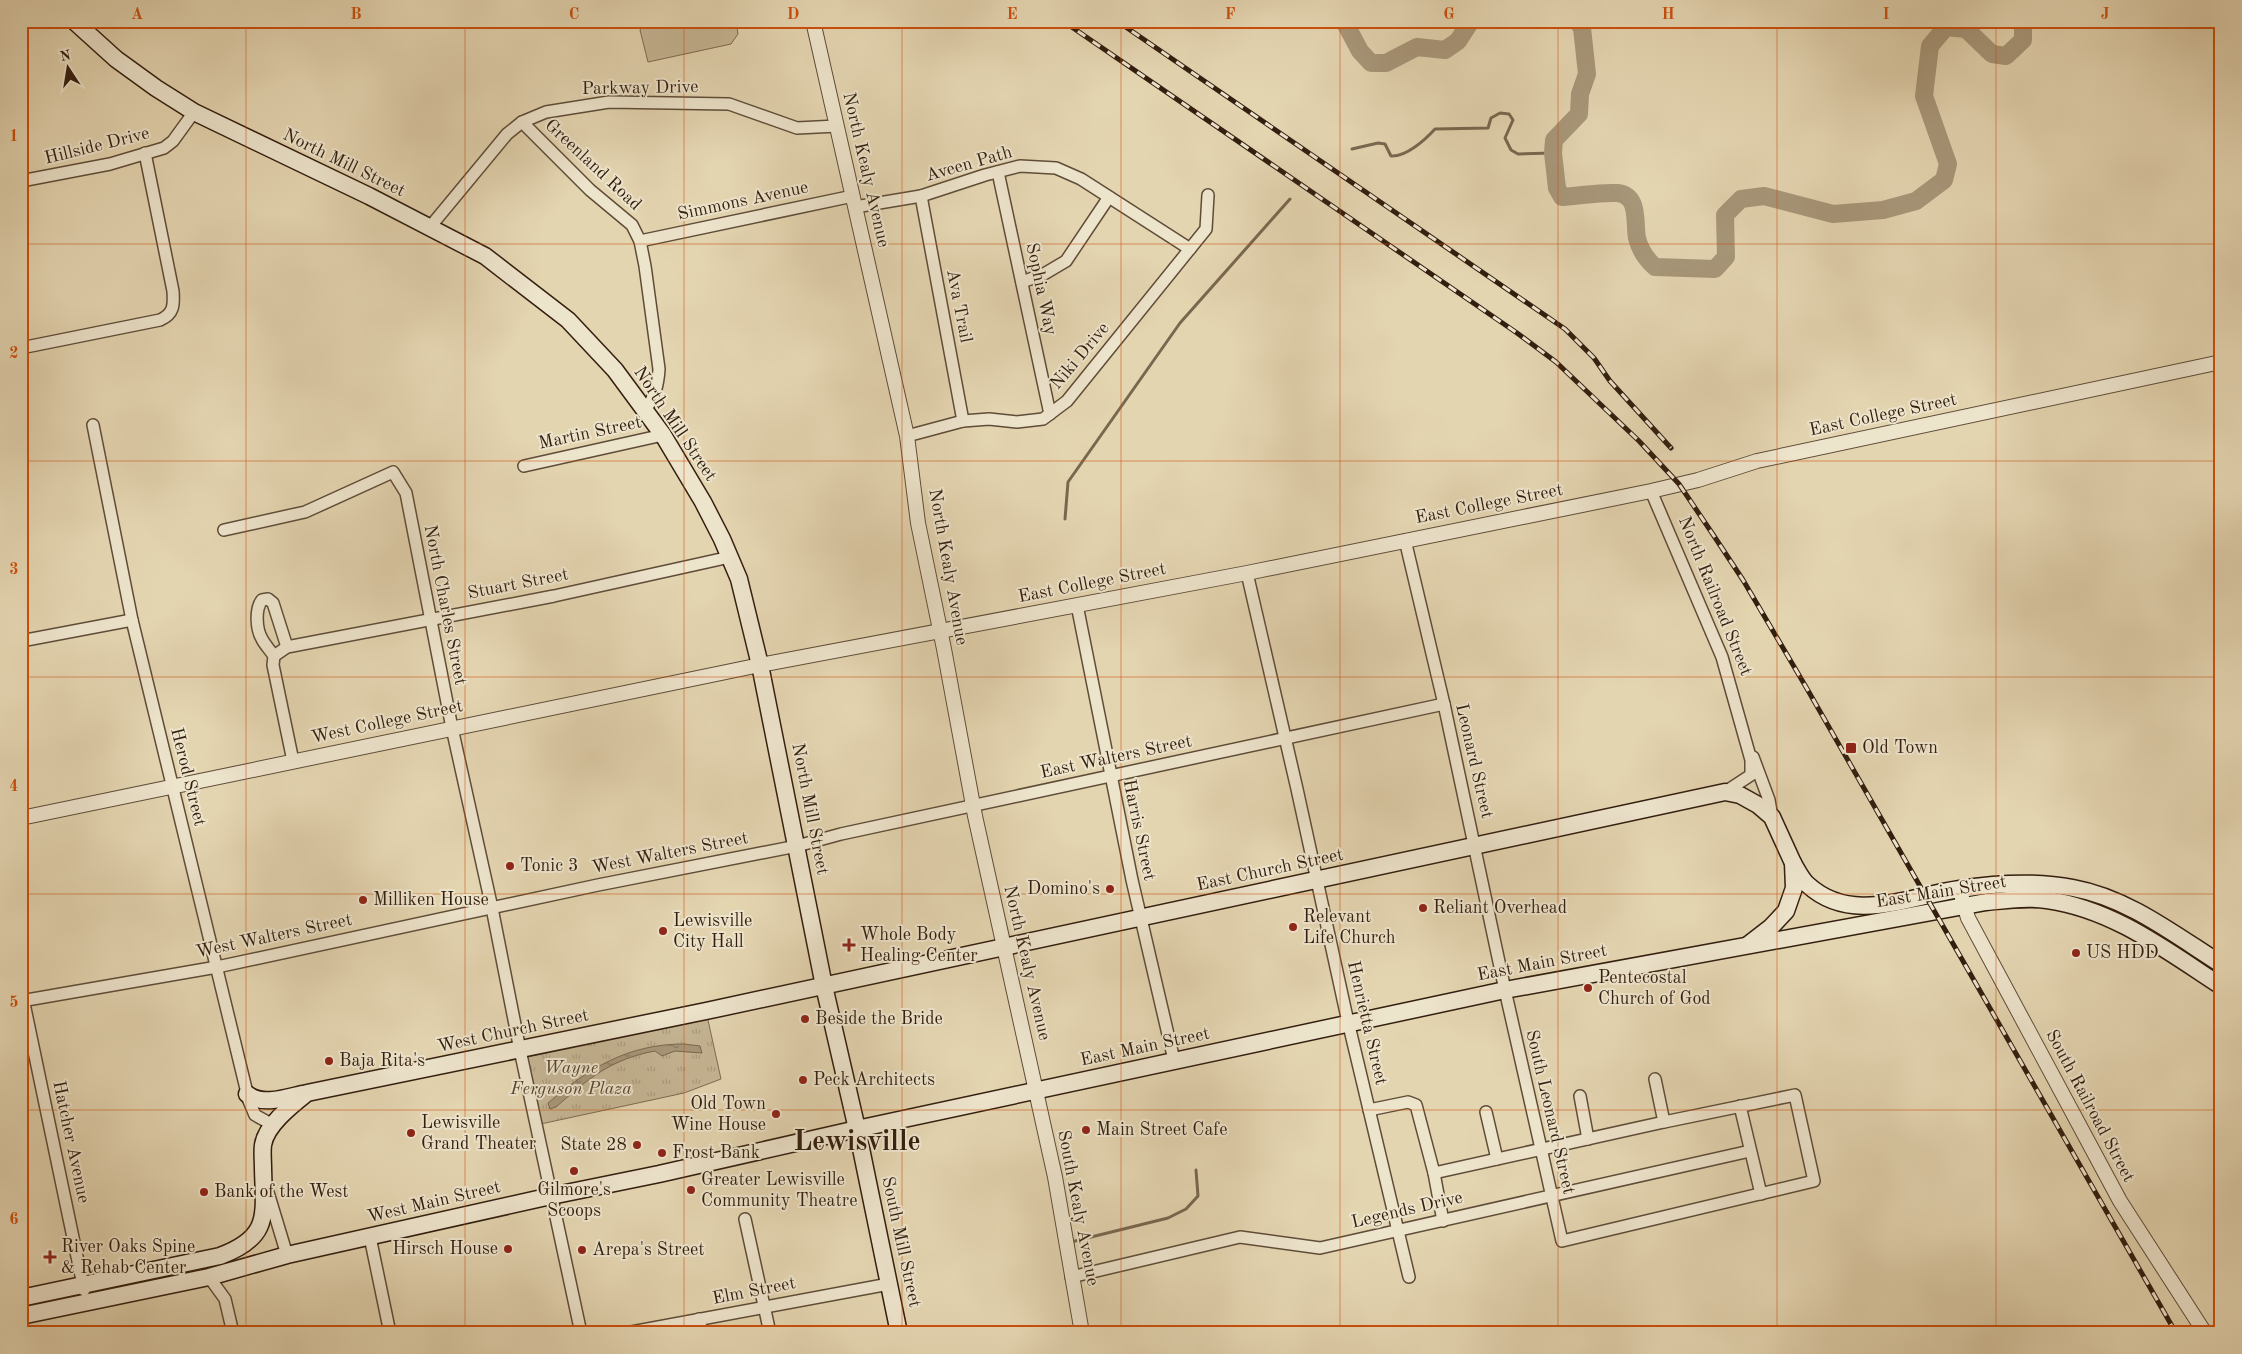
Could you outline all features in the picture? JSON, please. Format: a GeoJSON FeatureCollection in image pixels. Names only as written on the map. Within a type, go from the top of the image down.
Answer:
{"type":"FeatureCollection","features":[{"type":"Feature","properties":{"kind":"main road","name":"North Mill Street"},"geometry":{"type":"LineString","coordinates":[[74,21],[121,62],[156,88],[194,112],[430,227],[485,256],[568,320],[615,370],[663,435],[703,502],[739,579],[760,665],[824,986],[857,1129]]}},
{"type":"Feature","properties":{"kind":"main road","name":"East Church Street"},"geometry":{"type":"LineString","coordinates":[[824,986],[1725,792]]}},
{"type":"Feature","properties":{"kind":"main road","name":"North Railroad Street"},"geometry":{"type":"LineString","coordinates":[[1725,792],[1740,795],[1772,817],[1793,863],[1794,888],[1786,911],[1771,927],[1745,946]]}},
{"type":"Feature","properties":{"kind":"main road","name":"East Main Street"},"geometry":{"type":"LineString","coordinates":[[1793,863],[1806,884],[1826,898],[1845,904],[1870,907],[1959,889],[2033,883],[2075,888],[2107,898],[2142,914],[2221,964]]}},
{"type":"Feature","properties":{"kind":"main road","name":"East Main Street"},"geometry":{"type":"LineString","coordinates":[[857,1129],[1504,990],[1964,905],[2010,900],[2047,900],[2104,916],[2135,930],[2220,984]]}},
{"type":"Feature","properties":{"kind":"main road","name":"West Church Street"},"geometry":{"type":"LineString","coordinates":[[83,1285],[220,1256],[236,1250],[257,1233],[265,1206],[263,1144],[273,1125],[289,1107],[307,1093],[824,986]]}},
{"type":"Feature","properties":{"kind":"main road"},"geometry":{"type":"LineString","coordinates":[[247,1094],[254,1099],[265,1100],[307,1093]]}},
{"type":"Feature","properties":{"kind":"main road","name":"West Main Street"},"geometry":{"type":"LineString","coordinates":[[21,1316],[210,1277],[286,1255],[857,1129]]}},
{"type":"Feature","properties":{"kind":"main road","name":"South Mill Street"},"geometry":{"type":"LineString","coordinates":[[857,1129],[899,1333]]}},
{"type":"Feature","properties":{"kind":"main road"},"geometry":{"type":"LineString","coordinates":[[21,1298],[83,1285]]}},
{"type":"Feature","properties":{"kind":"street","name":"North Kealy Avenue"},"geometry":{"type":"LineString","coordinates":[[813,21],[907,436],[918,523],[941,631],[974,805],[1036,1091]]}},
{"type":"Feature","properties":{"kind":"street","name":"Parkway Drive"},"geometry":{"type":"LineString","coordinates":[[430,227],[507,134],[522,122],[546,112],[609,102],[729,104],[797,128],[836,126]]}},
{"type":"Feature","properties":{"kind":"street","name":"Hillside Drive"},"geometry":{"type":"LineString","coordinates":[[21,180],[110,164],[164,148],[173,141],[194,112]]}},
{"type":"Feature","properties":{"kind":"street","name":"Greenland Road"},"geometry":{"type":"LineString","coordinates":[[522,122],[590,190],[632,225],[640,241],[659,369],[658,384],[653,400],[645,410]]}},
{"type":"Feature","properties":{"kind":"street"},"geometry":{"type":"LineString","coordinates":[[21,348],[160,320],[167,317],[174,308],[173,291],[145,153]]}},
{"type":"Feature","properties":{"kind":"street","name":"Aveen Path"},"geometry":{"type":"LineString","coordinates":[[854,202],[921,196],[1020,166],[1056,168],[1081,179],[1190,249]]}},
{"type":"Feature","properties":{"kind":"street","name":"Sophia Way"},"geometry":{"type":"LineString","coordinates":[[998,172],[1050,414]]}},
{"type":"Feature","properties":{"kind":"street","name":"Ava Trail"},"geometry":{"type":"LineString","coordinates":[[921,196],[963,422]]}},
{"type":"Feature","properties":{"kind":"street","name":"Niki Drive"},"geometry":{"type":"LineString","coordinates":[[907,436],[963,422],[989,419],[1017,422],[1043,419],[1067,401],[1206,229],[1208,196]]}},
{"type":"Feature","properties":{"kind":"street"},"geometry":{"type":"LineString","coordinates":[[1022,282],[1044,274],[1066,261],[1109,197]]}},
{"type":"Feature","properties":{"kind":"street","name":"Simmons Avenue"},"geometry":{"type":"LineString","coordinates":[[640,241],[854,202]]}},
{"type":"Feature","properties":{"kind":"street","name":"East College Street"},"geometry":{"type":"LineString","coordinates":[[760,665],[1247,573],[1651,491],[1698,480],[1757,461],[2221,362]]}},
{"type":"Feature","properties":{"kind":"street","name":"Herod Street"},"geometry":{"type":"LineString","coordinates":[[93,425],[132,620],[166,767],[173,786],[247,1094],[255,1115],[273,1125]]}},
{"type":"Feature","properties":{"kind":"street","name":"Martin Street"},"geometry":{"type":"LineString","coordinates":[[524,466],[663,435]]}},
{"type":"Feature","properties":{"kind":"street","name":"North Charles Street"},"geometry":{"type":"LineString","coordinates":[[224,530],[305,512],[393,472],[406,493],[452,728],[492,908],[520,1050],[581,1333]]}},
{"type":"Feature","properties":{"kind":"street","name":"North Railroad Street"},"geometry":{"type":"LineString","coordinates":[[1651,491],[1722,657],[1747,747],[1751,775],[1725,792]]}},
{"type":"Feature","properties":{"kind":"street","name":"Leonard Street"},"geometry":{"type":"LineString","coordinates":[[1405,540],[1444,704],[1504,990]]}},
{"type":"Feature","properties":{"kind":"street","name":"Stuart Street"},"geometry":{"type":"LineString","coordinates":[[274,656],[287,647],[554,596],[730,557]]}},
{"type":"Feature","properties":{"kind":"street","name":"Henrietta Street"},"geometry":{"type":"LineString","coordinates":[[1247,573],[1318,880],[1349,1024],[1409,1277]]}},
{"type":"Feature","properties":{"kind":"street"},"geometry":{"type":"LineString","coordinates":[[287,647],[273,603],[268,599],[262,600],[258,605],[257,612],[259,632],[261,639],[274,656],[275,675],[293,760]]}},
{"type":"Feature","properties":{"kind":"street","name":"Harris Street"},"geometry":{"type":"LineString","coordinates":[[1078,605],[1110,776],[1174,1060]]}},
{"type":"Feature","properties":{"kind":"street"},"geometry":{"type":"LineString","coordinates":[[21,641],[132,620]]}},
{"type":"Feature","properties":{"kind":"street","name":"West College Street"},"geometry":{"type":"LineString","coordinates":[[21,818],[293,760],[760,665]]}},
{"type":"Feature","properties":{"kind":"street","name":"East Walters Street"},"geometry":{"type":"LineString","coordinates":[[797,846],[841,834],[1444,704]]}},
{"type":"Feature","properties":{"kind":"street","name":"North Railroad Street"},"geometry":{"type":"LineString","coordinates":[[1747,747],[1755,761],[1770,800],[1772,817]]}},
{"type":"Feature","properties":{"kind":"street","name":"West Walters Street"},"geometry":{"type":"LineString","coordinates":[[23,1001],[217,967],[492,908],[797,846]]}},
{"type":"Feature","properties":{"kind":"street","name":"South Railroad Street"},"geometry":{"type":"LineString","coordinates":[[1959,889],[1968,918],[2120,1201],[2205,1333]]}},
{"type":"Feature","properties":{"kind":"street","name":"Hatcher Avenue"},"geometry":{"type":"LineString","coordinates":[[21,989],[88,1302]]}},
{"type":"Feature","properties":{"kind":"street","name":"South Leonard Street"},"geometry":{"type":"LineString","coordinates":[[1504,990],[1550,1196],[1562,1240],[1761,1194]]}},
{"type":"Feature","properties":{"kind":"street"},"geometry":{"type":"LineString","coordinates":[[1654,1080],[1664,1122]]}},
{"type":"Feature","properties":{"kind":"street","name":"South Kealy Avenue"},"geometry":{"type":"LineString","coordinates":[[1036,1091],[1055,1177],[1082,1333]]}},
{"type":"Feature","properties":{"kind":"street"},"geometry":{"type":"LineString","coordinates":[[1434,1173],[1664,1122],[1740,1106],[1795,1095],[1814,1182],[1761,1194],[1740,1106]]}},
{"type":"Feature","properties":{"kind":"street"},"geometry":{"type":"LineString","coordinates":[[1580,1096],[1588,1139]]}},
{"type":"Feature","properties":{"kind":"street"},"geometry":{"type":"LineString","coordinates":[[1370,1110],[1408,1102],[1416,1105],[1434,1173],[1443,1220]]}},
{"type":"Feature","properties":{"kind":"street"},"geometry":{"type":"LineString","coordinates":[[1486,1112],[1496,1160]]}},
{"type":"Feature","properties":{"kind":"street","name":"Legends Drive"},"geometry":{"type":"LineString","coordinates":[[1071,1277],[1240,1237],[1320,1248],[1750,1152]]}},
{"type":"Feature","properties":{"kind":"street"},"geometry":{"type":"LineString","coordinates":[[264,1176],[286,1255]]}},
{"type":"Feature","properties":{"kind":"street"},"geometry":{"type":"LineString","coordinates":[[745,1220],[770,1333]]}},
{"type":"Feature","properties":{"kind":"street"},"geometry":{"type":"LineString","coordinates":[[370,1237],[390,1333]]}},
{"type":"Feature","properties":{"kind":"street"},"geometry":{"type":"LineString","coordinates":[[210,1277],[225,1299],[233,1333]]}},
{"type":"Feature","properties":{"kind":"street","name":"Elm Street"},"geometry":{"type":"LineString","coordinates":[[626,1333],[889,1284]]}},
{"type":"Feature","properties":{"kind":"street"},"geometry":{"type":"LineString","coordinates":[[699,1319],[702,1333]]}},
{"type":"Feature","properties":{"kind":"green space"},"geometry":{"type":"Polygon","coordinates":[[[649,21],[736,21],[738,34],[731,44],[648,62],[640,30],[649,21]]]}},
{"type":"Feature","properties":{"kind":"green space","name":"Wayne Ferguson Plaza"},"geometry":{"type":"Polygon","coordinates":[[[706,1011],[721,1079],[684,1093],[536,1125],[520,1050],[706,1011]]]}},
{"type":"Feature","properties":{"kind":"water"},"geometry":{"type":"Polygon","coordinates":[[[684,1044],[700,1046],[702,1053],[675,1051],[662,1056],[655,1051],[625,1059],[590,1079],[556,1107],[550,1109],[548,1103],[563,1090],[610,1060],[645,1048],[684,1044]]]}},
{"type":"Feature","properties":{"kind":"waterway"},"geometry":{"type":"LineString","coordinates":[[1344,21],[1360,51],[1371,63],[1386,63],[1417,47],[1445,50],[1458,41],[1471,21]]}},
{"type":"Feature","properties":{"kind":"waterway"},"geometry":{"type":"LineString","coordinates":[[1577,21],[1582,28],[1587,74],[1580,94],[1579,114],[1554,140],[1553,153],[1557,188],[1562,197],[1603,193],[1624,195],[1633,204],[1635,210],[1637,238],[1640,247],[1646,258],[1655,267],[1715,269],[1726,257],[1725,215],[1741,199],[1764,196],[1833,214],[1883,210],[1916,201],[1944,180],[1948,164],[1924,96],[1930,46],[1946,27],[1966,29],[1992,54],[2006,56],[2023,40],[2023,21]]}},
{"type":"Feature","properties":{"kind":"waterway"},"geometry":{"type":"LineString","coordinates":[[1352,149],[1378,143],[1385,144],[1391,156],[1397,156],[1415,147],[1435,129],[1488,128],[1491,118],[1500,113],[1509,114],[1513,120],[1505,138],[1511,150],[1518,154],[1553,153]]}},
{"type":"Feature","properties":{"kind":"waterway"},"geometry":{"type":"LineString","coordinates":[[1065,519],[1068,482],[1180,323],[1290,199]]}},
{"type":"Feature","properties":{"kind":"waterway"},"geometry":{"type":"LineString","coordinates":[[1071,1242],[1168,1218],[1186,1209],[1198,1196],[1196,1170]]}},
{"type":"Feature","properties":{"kind":"railway"},"geometry":{"type":"LineString","coordinates":[[1063,21],[1517,333],[1556,362],[1639,441],[1679,484],[1743,580],[1806,687],[2176,1333]]}},
{"type":"Feature","properties":{"kind":"railway"},"geometry":{"type":"LineString","coordinates":[[1117,21],[1565,329],[1594,358],[1610,381],[1671,448]]}},
{"type":"Feature","properties":{"kind":"place","name":"Old Town"},"geometry":{"type":"Point","coordinates":[1851,748]}},
{"type":"Feature","properties":{"kind":"place","name":"Tonic 3"},"geometry":{"type":"Point","coordinates":[510,866]}},
{"type":"Feature","properties":{"kind":"place","name":"Domino's"},"geometry":{"type":"Point","coordinates":[1110,889]}},
{"type":"Feature","properties":{"kind":"place","name":"Milliken House"},"geometry":{"type":"Point","coordinates":[363,900]}},
{"type":"Feature","properties":{"kind":"place","name":"Reliant Overhead"},"geometry":{"type":"Point","coordinates":[1423,908]}},
{"type":"Feature","properties":{"kind":"place","name":"Relevant Life Church"},"geometry":{"type":"Point","coordinates":[1293,927]}},
{"type":"Feature","properties":{"kind":"place","name":"Lewisville City Hall"},"geometry":{"type":"Point","coordinates":[663,931]}},
{"type":"Feature","properties":{"kind":"place","name":"Whole Body Healing Center"},"geometry":{"type":"Point","coordinates":[849,945]}},
{"type":"Feature","properties":{"kind":"place","name":"US HDD"},"geometry":{"type":"Point","coordinates":[2076,953]}},
{"type":"Feature","properties":{"kind":"place","name":"Pentecostal Church of God"},"geometry":{"type":"Point","coordinates":[1588,988]}},
{"type":"Feature","properties":{"kind":"place","name":"Beside the Bride"},"geometry":{"type":"Point","coordinates":[805,1019]}},
{"type":"Feature","properties":{"kind":"place","name":"Baja Rita's"},"geometry":{"type":"Point","coordinates":[329,1061]}},
{"type":"Feature","properties":{"kind":"place","name":"Peck Architects"},"geometry":{"type":"Point","coordinates":[803,1080]}},
{"type":"Feature","properties":{"kind":"place","name":"Old Town Wine House"},"geometry":{"type":"Point","coordinates":[776,1114]}},
{"type":"Feature","properties":{"kind":"place","name":"Main Street Cafe"},"geometry":{"type":"Point","coordinates":[1086,1130]}},
{"type":"Feature","properties":{"kind":"place","name":"Lewisville Grand Theater"},"geometry":{"type":"Point","coordinates":[411,1133]}},
{"type":"Feature","properties":{"kind":"place","name":"State 28"},"geometry":{"type":"Point","coordinates":[637,1145]}},
{"type":"Feature","properties":{"kind":"place","name":"Frost Bank"},"geometry":{"type":"Point","coordinates":[662,1153]}},
{"type":"Feature","properties":{"kind":"place","name":"Gilmore's Scoops"},"geometry":{"type":"Point","coordinates":[574,1171]}},
{"type":"Feature","properties":{"kind":"place","name":"Greater Lewisville Community Theatre"},"geometry":{"type":"Point","coordinates":[691,1190]}},
{"type":"Feature","properties":{"kind":"place","name":"Bank of the West"},"geometry":{"type":"Point","coordinates":[204,1192]}},
{"type":"Feature","properties":{"kind":"place","name":"Hirsch House"},"geometry":{"type":"Point","coordinates":[508,1249]}},
{"type":"Feature","properties":{"kind":"place","name":"Arepa's Street"},"geometry":{"type":"Point","coordinates":[582,1250]}},
{"type":"Feature","properties":{"kind":"place","name":"River Oaks Spine & Rehab Center"},"geometry":{"type":"Point","coordinates":[50,1257]}},
{"type":"Feature","properties":{"kind":"district","name":"Lewisville"},"geometry":{"type":"Point","coordinates":[857,1143]}}]}
